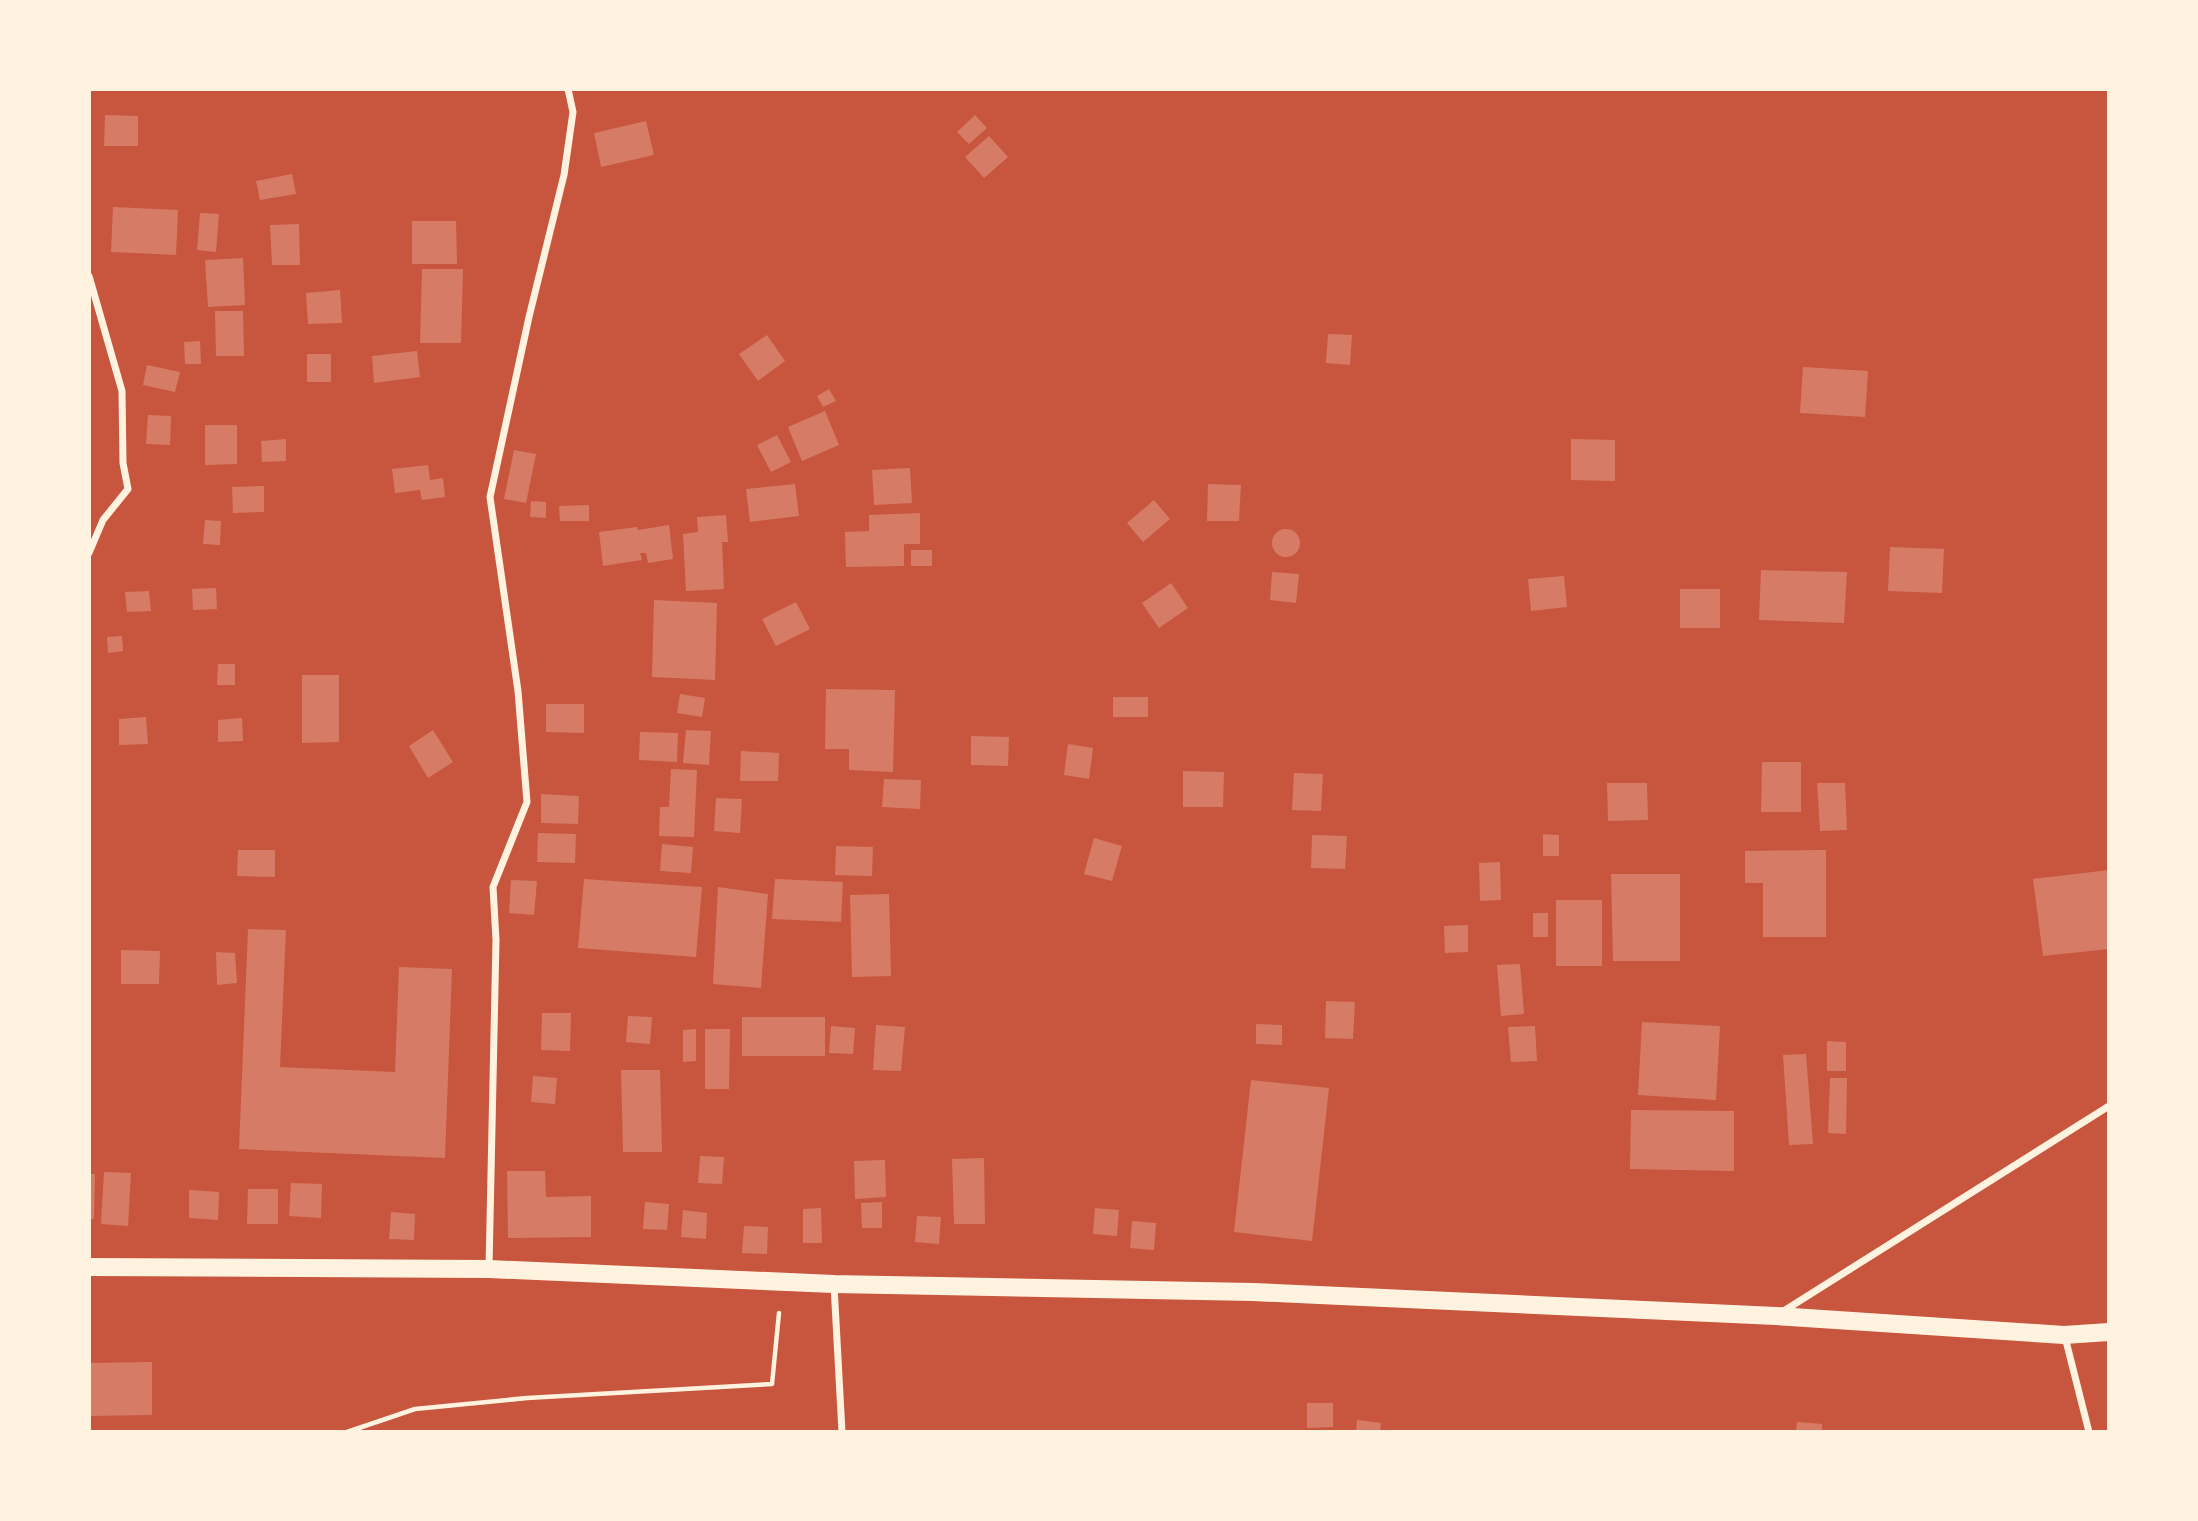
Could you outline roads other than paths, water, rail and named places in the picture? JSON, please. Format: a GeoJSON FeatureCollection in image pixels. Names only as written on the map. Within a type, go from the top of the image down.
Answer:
{"type":"FeatureCollection","features":[{"type":"Feature","properties":{"kind":"main road"},"geometry":{"type":"LineString","coordinates":[[89,1267],[489,1269],[834,1284],[1253,1292],[1776,1316],[2064,1335],[2109,1332]]}},
{"type":"Feature","properties":{"kind":"street"},"geometry":{"type":"LineString","coordinates":[[489,1269],[496,940],[493,887],[527,802],[518,691],[490,497],[529,317],[564,175],[573,112],[568,89]]}},
{"type":"Feature","properties":{"kind":"street"},"geometry":{"type":"LineString","coordinates":[[89,276],[122,391],[123,463],[128,489],[103,520],[89,553]]}},
{"type":"Feature","properties":{"kind":"street"},"geometry":{"type":"LineString","coordinates":[[1776,1316],[2109,1106]]}},
{"type":"Feature","properties":{"kind":"street"},"geometry":{"type":"LineString","coordinates":[[834,1284],[842,1432]]}},
{"type":"Feature","properties":{"kind":"street"},"geometry":{"type":"LineString","coordinates":[[2064,1335],[2089,1432]]}}]}
